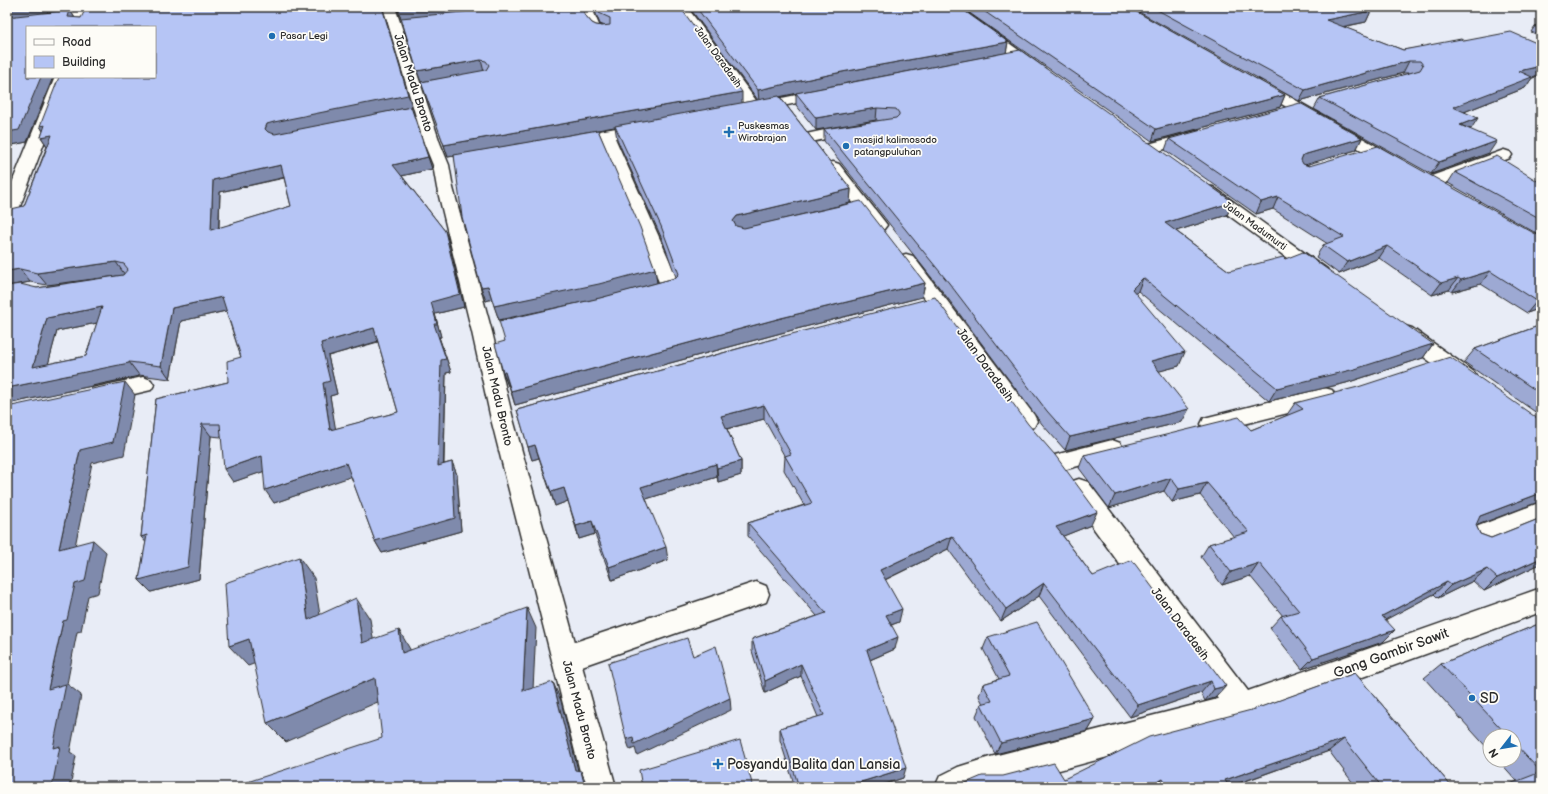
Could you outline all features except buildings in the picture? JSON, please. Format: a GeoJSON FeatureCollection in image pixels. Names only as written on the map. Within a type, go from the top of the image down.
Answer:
{"type":"FeatureCollection","features":[{"type":"Feature","properties":{"kind":"street"},"geometry":{"type":"LineString","coordinates":[[7,15],[85,9],[144,7]]}},
{"type":"Feature","properties":{"kind":"street"},"geometry":{"type":"LineString","coordinates":[[603,7],[587,11],[596,29],[599,32],[605,32]]}},
{"type":"Feature","properties":{"kind":"street","name":"Jalan Daradasih"},"geometry":{"type":"LineString","coordinates":[[681,7],[768,105],[803,127],[856,209],[892,242],[938,301],[1242,707]]}},
{"type":"Feature","properties":{"kind":"street","name":"Jalan Daradasih"},"geometry":{"type":"LineString","coordinates":[[694,7],[768,105]]}},
{"type":"Feature","properties":{"kind":"street"},"geometry":{"type":"LineString","coordinates":[[951,7],[1052,80]]}},
{"type":"Feature","properties":{"kind":"street"},"geometry":{"type":"LineString","coordinates":[[7,23],[85,9]]}},
{"type":"Feature","properties":{"kind":"street"},"geometry":{"type":"LineString","coordinates":[[81,26],[85,9]]}},
{"type":"Feature","properties":{"kind":"street","name":"Jalan Madu Bronto"},"geometry":{"type":"LineString","coordinates":[[398,19],[423,88],[415,113],[449,163],[445,188],[489,330],[502,420],[600,787]]}},
{"type":"Feature","properties":{"kind":"street"},"geometry":{"type":"LineString","coordinates":[[1001,60],[1020,56]]}},
{"type":"Feature","properties":{"kind":"street"},"geometry":{"type":"LineString","coordinates":[[7,217],[62,78]]}},
{"type":"Feature","properties":{"kind":"street"},"geometry":{"type":"LineString","coordinates":[[1246,78],[1449,194]]}},
{"type":"Feature","properties":{"kind":"street"},"geometry":{"type":"LineString","coordinates":[[739,111],[835,90]]}},
{"type":"Feature","properties":{"kind":"street"},"geometry":{"type":"LineString","coordinates":[[1283,112],[1320,102]]}},
{"type":"Feature","properties":{"kind":"street"},"geometry":{"type":"LineString","coordinates":[[553,145],[662,125]]}},
{"type":"Feature","properties":{"kind":"street"},"geometry":{"type":"LineString","coordinates":[[803,127],[867,127]]}},
{"type":"Feature","properties":{"kind":"street"},"geometry":{"type":"LineString","coordinates":[[1166,162],[1141,144],[1213,131]]}},
{"type":"Feature","properties":{"kind":"street"},"geometry":{"type":"LineString","coordinates":[[606,135],[669,284],[668,287],[664,289],[630,298]]}},
{"type":"Feature","properties":{"kind":"street"},"geometry":{"type":"LineString","coordinates":[[1350,157],[1373,151]]}},
{"type":"Feature","properties":{"kind":"street"},"geometry":{"type":"LineString","coordinates":[[1417,175],[1504,155]]}},
{"type":"Feature","properties":{"kind":"street","name":"Jalan Madumurti"},"geometry":{"type":"LineString","coordinates":[[1191,180],[1335,283]]}},
{"type":"Feature","properties":{"kind":"street"},"geometry":{"type":"LineString","coordinates":[[916,307],[938,301]]}},
{"type":"Feature","properties":{"kind":"street"},"geometry":{"type":"LineString","coordinates":[[1392,324],[1480,386]]}},
{"type":"Feature","properties":{"kind":"street"},"geometry":{"type":"LineString","coordinates":[[1420,368],[1443,360]]}},
{"type":"Feature","properties":{"kind":"street"},"geometry":{"type":"LineString","coordinates":[[84,397],[143,385]]}},
{"type":"Feature","properties":{"kind":"street"},"geometry":{"type":"LineString","coordinates":[[1196,428],[1340,392]]}},
{"type":"Feature","properties":{"kind":"street"},"geometry":{"type":"LineString","coordinates":[[502,420],[524,413]]}},
{"type":"Feature","properties":{"kind":"street"},"geometry":{"type":"LineString","coordinates":[[1047,448],[1135,443]]}},
{"type":"Feature","properties":{"kind":"street"},"geometry":{"type":"LineString","coordinates":[[1476,538],[1541,512]]}},
{"type":"Feature","properties":{"kind":"street"},"geometry":{"type":"LineString","coordinates":[[565,660],[756,594]]}},
{"type":"Feature","properties":{"kind":"street","name":"Gang Gambir Sawit"},"geometry":{"type":"LineString","coordinates":[[951,787],[958,783],[990,773],[1242,707],[1541,600]]}},
{"type":"Feature","properties":{"kind":"place","name":"Pasar Legi"},"geometry":{"type":"Point","coordinates":[272,36]}},
{"type":"Feature","properties":{"kind":"place","name":"Puskesmas Wirobrajan"},"geometry":{"type":"Point","coordinates":[729,132]}},
{"type":"Feature","properties":{"kind":"place","name":"masjid kalimosodo patangpuluhan"},"geometry":{"type":"Point","coordinates":[846,146]}},
{"type":"Feature","properties":{"kind":"place","name":"SD"},"geometry":{"type":"Point","coordinates":[1472,698]}},
{"type":"Feature","properties":{"kind":"place","name":"Posyandu Balita dan Lansia"},"geometry":{"type":"Point","coordinates":[718,764]}}]}
